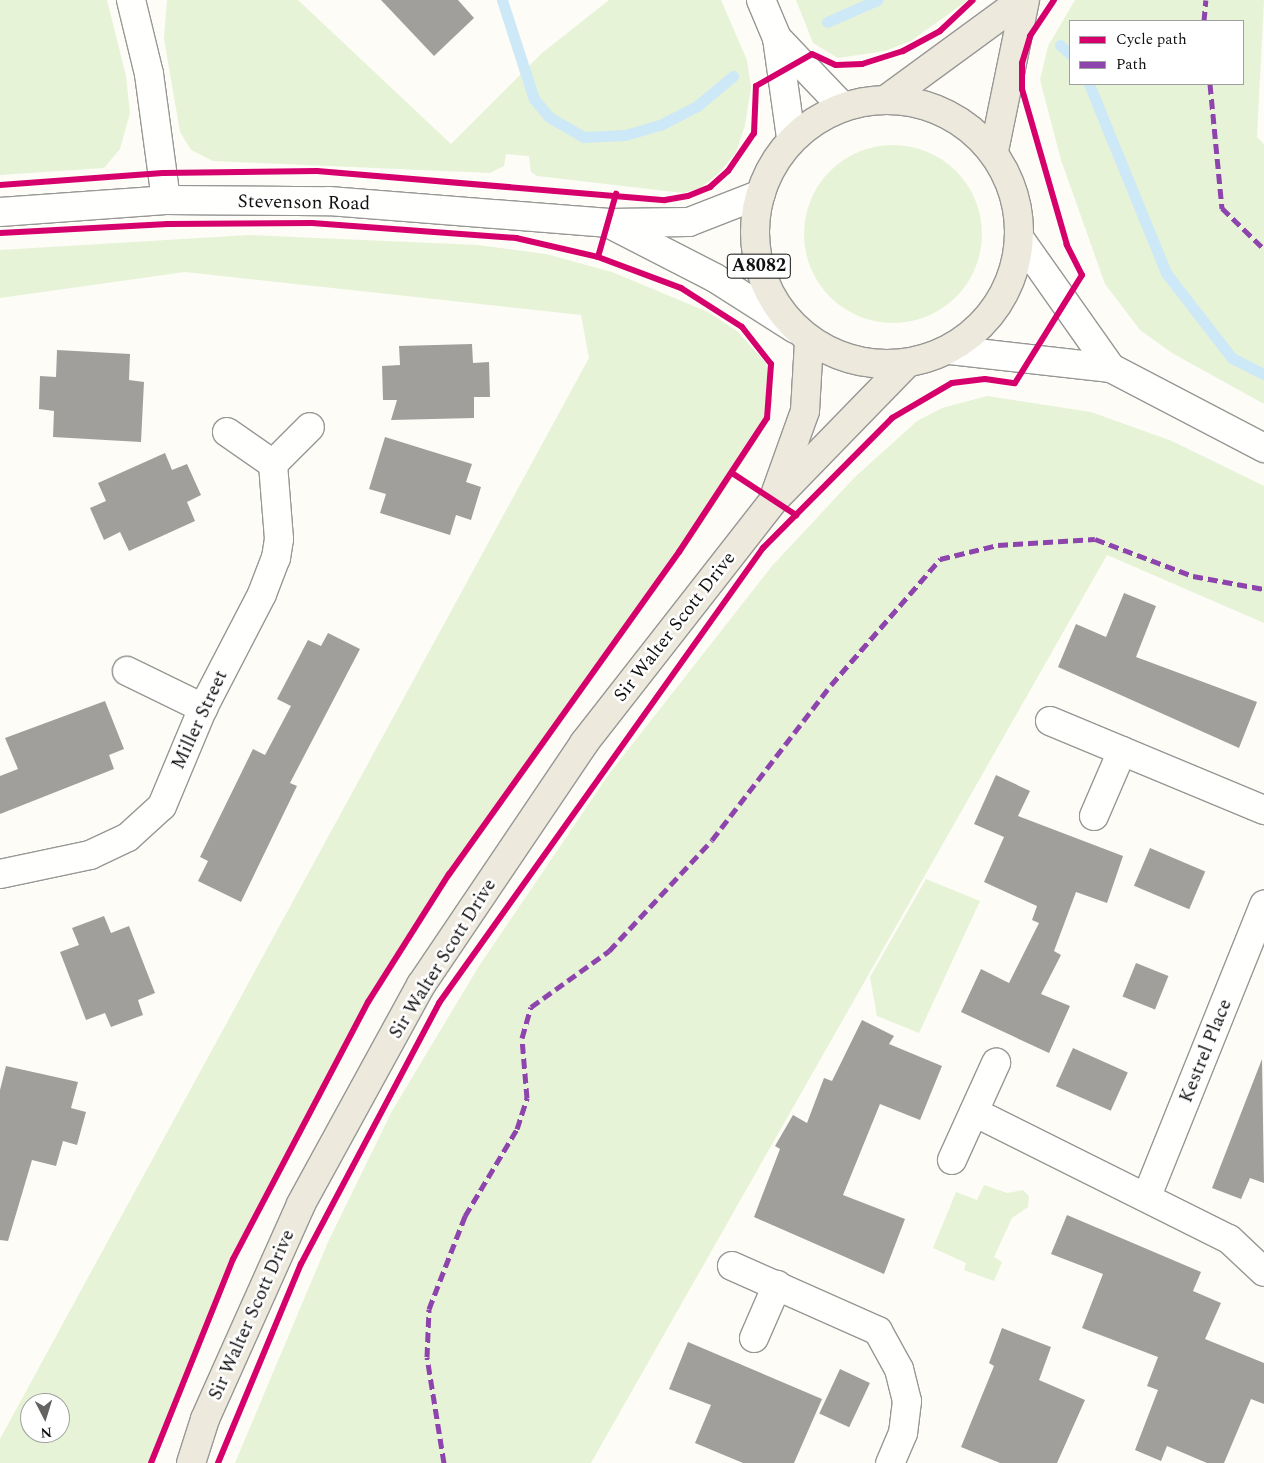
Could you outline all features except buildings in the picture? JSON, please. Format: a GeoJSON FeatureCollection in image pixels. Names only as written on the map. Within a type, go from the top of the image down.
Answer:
{"type":"FeatureCollection","features":[{"type":"Feature","properties":{"kind":"main road","name":"A8082"},"geometry":{"type":"LineString","coordinates":[[888,98],[1023,0]]}},
{"type":"Feature","properties":{"kind":"main road","name":"A8082"},"geometry":{"type":"LineString","coordinates":[[994,152],[1023,0]]}},
{"type":"Feature","properties":{"kind":"main road","name":"A8082"},"geometry":{"type":"LineString","coordinates":[[888,98],[934,107],[960,120],[994,152],[1015,193],[1020,239],[1016,265],[998,307],[950,350],[906,364],[881,365],[836,356],[802,336],[765,288],[753,243],[761,194],[791,138],[842,106],[888,98]]}},
{"type":"Feature","properties":{"kind":"main road","name":"Sir Walter Scott Drive"},"geometry":{"type":"LineString","coordinates":[[773,501],[805,411],[802,336]]}},
{"type":"Feature","properties":{"kind":"main road","name":"Sir Walter Scott Drive"},"geometry":{"type":"LineString","coordinates":[[191,1463],[205,1419],[301,1204],[421,985],[584,743],[773,501],[906,364]]}},
{"type":"Feature","properties":{"kind":"street"},"geometry":{"type":"LineString","coordinates":[[131,0],[150,74],[166,200]]}},
{"type":"Feature","properties":{"kind":"street"},"geometry":{"type":"LineString","coordinates":[[761,0],[777,38],[791,138]]}},
{"type":"Feature","properties":{"kind":"street"},"geometry":{"type":"LineString","coordinates":[[777,38],[842,106]]}},
{"type":"Feature","properties":{"kind":"street","name":"Stevenson Road"},"geometry":{"type":"LineString","coordinates":[[0,212],[166,200],[329,201],[608,223],[689,222],[761,194]]}},
{"type":"Feature","properties":{"kind":"street","name":"Stevenson Road"},"geometry":{"type":"LineString","coordinates":[[608,223],[716,278],[802,336]]}},
{"type":"Feature","properties":{"kind":"street"},"geometry":{"type":"LineString","coordinates":[[1020,239],[1111,368]]}},
{"type":"Feature","properties":{"kind":"street"},"geometry":{"type":"LineString","coordinates":[[950,350],[1111,368],[1264,448]]}},
{"type":"Feature","properties":{"kind":"street"},"geometry":{"type":"LineString","coordinates":[[227,432],[273,464],[310,427]]}},
{"type":"Feature","properties":{"kind":"street","name":"Miller Street"},"geometry":{"type":"LineString","coordinates":[[0,874],[90,855],[128,838],[162,806],[203,708],[262,594],[276,558],[279,539],[273,464]]}},
{"type":"Feature","properties":{"kind":"street"},"geometry":{"type":"LineString","coordinates":[[126,671],[203,708]]}},
{"type":"Feature","properties":{"kind":"street"},"geometry":{"type":"LineString","coordinates":[[1050,721],[1264,810]]}},
{"type":"Feature","properties":{"kind":"street"},"geometry":{"type":"LineString","coordinates":[[1094,816],[1122,750]]}},
{"type":"Feature","properties":{"kind":"street","name":"Kestrel Place"},"geometry":{"type":"LineString","coordinates":[[1148,1196],[1264,905]]}},
{"type":"Feature","properties":{"kind":"street"},"geometry":{"type":"LineString","coordinates":[[952,1160],[996,1063]]}},
{"type":"Feature","properties":{"kind":"street"},"geometry":{"type":"LineString","coordinates":[[974,1112],[1148,1196],[1229,1239],[1264,1272]]}},
{"type":"Feature","properties":{"kind":"street"},"geometry":{"type":"LineString","coordinates":[[732,1266],[878,1331],[899,1370],[907,1401],[903,1432],[890,1463]]}},
{"type":"Feature","properties":{"kind":"street"},"geometry":{"type":"LineString","coordinates":[[754,1338],[777,1285]]}},
{"type":"Feature","properties":{"kind":"green space"},"geometry":{"type":"Polygon","coordinates":[[[0,0],[107,0],[126,76],[130,113],[120,149],[104,168],[0,175],[0,0]]]}},
{"type":"Feature","properties":{"kind":"green space"},"geometry":{"type":"Polygon","coordinates":[[[167,0],[298,0],[451,144],[542,53],[609,0],[721,0],[747,60],[751,88],[745,125],[736,153],[718,174],[700,188],[683,193],[537,176],[531,172],[529,156],[506,154],[504,166],[490,173],[213,161],[191,150],[180,132],[164,39],[167,0]]]}},
{"type":"Feature","properties":{"kind":"green space"},"geometry":{"type":"Polygon","coordinates":[[[796,0],[968,0],[911,41],[885,51],[838,58],[813,43],[796,0]]]}},
{"type":"Feature","properties":{"kind":"green space"},"geometry":{"type":"Polygon","coordinates":[[[1075,0],[1264,0],[1257,137],[1264,144],[1264,404],[1172,353],[1140,330],[1105,284],[1061,160],[1040,80],[1048,46],[1075,0]]]}},
{"type":"Feature","properties":{"kind":"green space"},"geometry":{"type":"Polygon","coordinates":[[[893,145],[927,152],[942,160],[956,171],[967,185],[975,200],[982,234],[975,268],[967,283],[956,297],[942,308],[927,316],[893,323],[859,316],[844,308],[830,297],[819,283],[811,268],[804,234],[811,200],[819,185],[830,171],[844,160],[859,152],[893,145]]]}},
{"type":"Feature","properties":{"kind":"green space"},"geometry":{"type":"Polygon","coordinates":[[[249,235],[478,245],[546,254],[612,272],[708,312],[737,331],[766,363],[773,401],[761,434],[693,538],[549,730],[392,965],[330,1073],[226,1277],[152,1463],[0,1463],[0,1439],[20,1402],[20,1443],[70,1443],[70,1393],[25,1393],[589,358],[581,315],[185,272],[0,298],[0,250],[249,235]]]}},
{"type":"Feature","properties":{"kind":"green space"},"geometry":{"type":"Polygon","coordinates":[[[987,396],[1091,412],[1172,441],[1264,486],[1264,623],[1107,555],[591,1463],[235,1463],[328,1242],[392,1111],[479,966],[609,774],[772,566],[855,477],[917,421],[942,408],[987,396]]]}},
{"type":"Feature","properties":{"kind":"green space"},"geometry":{"type":"Polygon","coordinates":[[[926,879],[980,901],[919,1033],[877,1016],[870,977],[926,879]]]}},
{"type":"Feature","properties":{"kind":"green space"},"geometry":{"type":"Polygon","coordinates":[[[984,1185],[1007,1193],[1023,1190],[1029,1196],[1028,1207],[1012,1218],[994,1257],[1002,1262],[994,1281],[964,1270],[966,1263],[933,1248],[956,1192],[977,1200],[984,1185]]]}},
{"type":"Feature","properties":{"kind":"waterway"},"geometry":{"type":"LineString","coordinates":[[502,0],[534,99],[549,117],[583,137],[625,135],[660,125],[697,106],[733,76]]}},
{"type":"Feature","properties":{"kind":"waterway"},"geometry":{"type":"LineString","coordinates":[[827,22],[877,0]]}},
{"type":"Feature","properties":{"kind":"waterway"},"geometry":{"type":"LineString","coordinates":[[1060,45],[1069,53]]}},
{"type":"Feature","properties":{"kind":"waterway"},"geometry":{"type":"LineString","coordinates":[[1089,85],[1166,273],[1232,358],[1264,374]]}},
{"type":"Feature","properties":{"kind":"marked path"},"geometry":{"type":"LineString","coordinates":[[1204,20],[1206,0]]}},
{"type":"Feature","properties":{"kind":"marked path"},"geometry":{"type":"LineString","coordinates":[[1210,85],[1222,208],[1264,249]]}},
{"type":"Feature","properties":{"kind":"marked path"},"geometry":{"type":"LineString","coordinates":[[444,1463],[427,1357],[429,1309],[465,1216],[517,1129],[527,1098],[522,1038],[531,1007],[609,951],[712,840],[831,685],[940,559],[998,545],[1095,539],[1193,576],[1264,589]]}},
{"type":"Feature","properties":{"kind":"cycle path"},"geometry":{"type":"LineString","coordinates":[[0,185],[163,173],[317,171],[665,200],[688,196],[710,187],[728,171],[754,133],[756,86],[812,54],[836,65],[862,64],[903,51],[940,31],[973,0]]}},
{"type":"Feature","properties":{"kind":"cycle path"},"geometry":{"type":"LineString","coordinates":[[218,1463],[301,1264],[439,1003],[763,548],[892,418],[952,383],[985,379],[1015,383],[1082,275],[1067,245],[1022,89],[1022,63],[1030,36],[1054,0]]}},
{"type":"Feature","properties":{"kind":"cycle path"},"geometry":{"type":"LineString","coordinates":[[598,257],[616,194]]}},
{"type":"Feature","properties":{"kind":"cycle path"},"geometry":{"type":"LineString","coordinates":[[0,233],[168,224],[312,223],[516,238],[598,257],[681,288],[742,327],[771,364],[767,418],[679,552],[449,874],[368,1002],[233,1259],[151,1463]]}},
{"type":"Feature","properties":{"kind":"cycle path"},"geometry":{"type":"LineString","coordinates":[[732,473],[796,515]]}}]}
